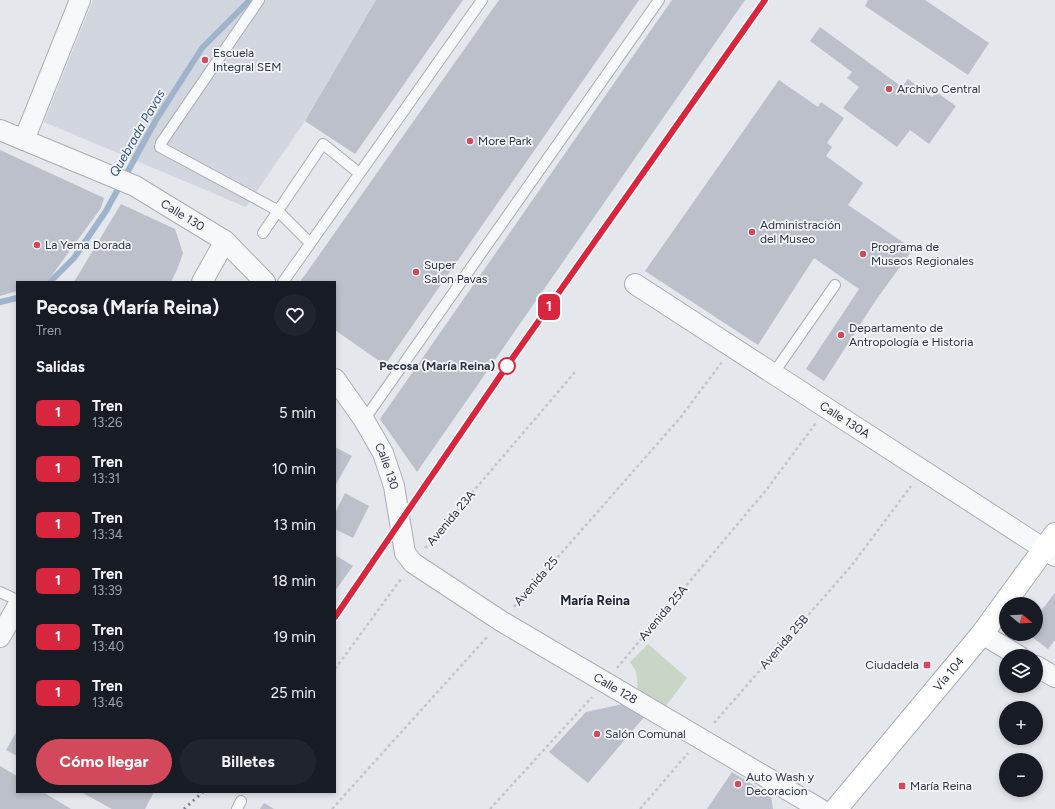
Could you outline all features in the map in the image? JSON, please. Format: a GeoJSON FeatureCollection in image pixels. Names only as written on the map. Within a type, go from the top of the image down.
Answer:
{"type":"FeatureCollection","features":[{"type":"Feature","properties":{"kind":"main road","name":"Vía 104"},"geometry":{"type":"LineString","coordinates":[[836,809],[982,634],[1051,547]]}},
{"type":"Feature","properties":{"kind":"street"},"geometry":{"type":"LineString","coordinates":[[24,140],[80,0]]}},
{"type":"Feature","properties":{"kind":"street","name":"Calle 130"},"geometry":{"type":"LineString","coordinates":[[0,130],[135,186],[225,241],[264,281]]}},
{"type":"Feature","properties":{"kind":"street"},"geometry":{"type":"LineString","coordinates":[[203,281],[225,241]]}},
{"type":"Feature","properties":{"kind":"street","name":"Calle 130A"},"geometry":{"type":"LineString","coordinates":[[635,284],[923,471],[1051,547]]}},
{"type":"Feature","properties":{"kind":"street","name":"Calle 130"},"geometry":{"type":"LineString","coordinates":[[336,380],[364,420],[383,453],[394,486],[405,554],[413,563]]}},
{"type":"Feature","properties":{"kind":"street","name":"Calle 128"},"geometry":{"type":"LineString","coordinates":[[413,563],[501,621],[820,809]]}},
{"type":"Feature","properties":{"kind":"street"},"geometry":{"type":"LineString","coordinates":[[0,637],[16,609]]}},
{"type":"Feature","properties":{"kind":"street"},"geometry":{"type":"LineString","coordinates":[[982,634],[1008,649]]}},
{"type":"Feature","properties":{"kind":"street"},"geometry":{"type":"LineString","coordinates":[[1043,670],[1055,677]]}},
{"type":"Feature","properties":{"kind":"lane"},"geometry":{"type":"LineString","coordinates":[[259,0],[161,143],[160,147],[278,210],[310,243]]}},
{"type":"Feature","properties":{"kind":"lane"},"geometry":{"type":"LineString","coordinates":[[284,281],[482,0]]}},
{"type":"Feature","properties":{"kind":"lane"},"geometry":{"type":"LineString","coordinates":[[364,420],[659,0]]}},
{"type":"Feature","properties":{"kind":"lane"},"geometry":{"type":"LineString","coordinates":[[263,233],[323,144],[359,173]]}},
{"type":"Feature","properties":{"kind":"lane"},"geometry":{"type":"LineString","coordinates":[[773,374],[835,286]]}},
{"type":"Feature","properties":{"kind":"lane"},"geometry":{"type":"LineString","coordinates":[[0,592],[16,600]]}},
{"type":"Feature","properties":{"kind":"path","name":"Avenida 25"},"geometry":{"type":"LineString","coordinates":[[332,809],[501,621],[680,418],[733,348]]}},
{"type":"Feature","properties":{"kind":"path","name":"Avenida 23A"},"geometry":{"type":"LineString","coordinates":[[336,668],[413,563],[575,372]]}},
{"type":"Feature","properties":{"kind":"path","name":"Avenida 25A"},"geometry":{"type":"LineString","coordinates":[[490,809],[605,683],[768,489],[827,409]]}},
{"type":"Feature","properties":{"kind":"path","name":"Avenida 25B"},"geometry":{"type":"LineString","coordinates":[[640,809],[700,738],[852,565],[923,471]]}},
{"type":"Feature","properties":{"kind":"shaded area","name":"Escuela Integral SEM"},"geometry":{"type":"Polygon","coordinates":[[[93,0],[376,0],[305,121],[246,207],[44,122],[93,0]]]}},
{"type":"Feature","properties":{"kind":"green space"},"geometry":{"type":"Polygon","coordinates":[[[648,644],[687,678],[665,707],[638,691],[636,671],[630,662],[648,644]]]}},
{"type":"Feature","properties":{"kind":"building"},"geometry":{"type":"Polygon","coordinates":[[[376,0],[463,0],[355,154],[305,121],[376,0]]]}},
{"type":"Feature","properties":{"kind":"building","name":"More Park"},"geometry":{"type":"Polygon","coordinates":[[[499,0],[639,0],[385,365],[336,331],[336,281],[301,281],[499,0]]]}},
{"type":"Feature","properties":{"kind":"building"},"geometry":{"type":"Polygon","coordinates":[[[672,0],[745,0],[417,472],[380,419],[672,0]]]}},
{"type":"Feature","properties":{"kind":"building"},"geometry":{"type":"Polygon","coordinates":[[[868,0],[925,0],[989,43],[968,75],[865,6],[868,0]]]}},
{"type":"Feature","properties":{"kind":"building","name":"Archivo Central"},"geometry":{"type":"Polygon","coordinates":[[[820,27],[902,87],[908,79],[932,97],[936,92],[956,106],[929,144],[910,130],[897,147],[843,108],[859,87],[847,78],[852,72],[810,41],[820,27]]]}},
{"type":"Feature","properties":{"kind":"building","name":"Administración del Museo"},"geometry":{"type":"Polygon","coordinates":[[[779,80],[818,107],[821,102],[844,118],[827,143],[832,147],[826,156],[863,183],[848,205],[913,249],[876,300],[824,381],[806,369],[859,289],[814,258],[758,345],[645,271],[779,80]]]}},
{"type":"Feature","properties":{"kind":"building","name":"La Yema Dorada"},"geometry":{"type":"Polygon","coordinates":[[[0,150],[104,198],[101,208],[48,281],[16,281],[16,291],[0,296],[0,150]]]}},
{"type":"Feature","properties":{"kind":"building"},"geometry":{"type":"Polygon","coordinates":[[[121,204],[175,229],[183,253],[172,281],[75,281],[121,204]]]}},
{"type":"Feature","properties":{"kind":"building"},"geometry":{"type":"Polygon","coordinates":[[[336,448],[352,456],[336,484],[336,448]]]}},
{"type":"Feature","properties":{"kind":"building"},"geometry":{"type":"Polygon","coordinates":[[[345,493],[369,506],[353,538],[336,530],[336,511],[345,493]]]}},
{"type":"Feature","properties":{"kind":"building"},"geometry":{"type":"Polygon","coordinates":[[[336,556],[353,566],[336,590],[336,556]]]}},
{"type":"Feature","properties":{"kind":"building"},"geometry":{"type":"Polygon","coordinates":[[[1055,593],[1055,640],[1048,649],[1037,641],[1043,641],[1043,608],[1055,593]]]}},
{"type":"Feature","properties":{"kind":"building","name":"Salón Comunal"},"geometry":{"type":"Polygon","coordinates":[[[623,704],[645,716],[588,783],[549,752],[586,712],[623,704]]]}},
{"type":"Feature","properties":{"kind":"building"},"geometry":{"type":"Polygon","coordinates":[[[16,733],[16,755],[6,750],[16,733]]]}},
{"type":"Feature","properties":{"kind":"building"},"geometry":{"type":"Polygon","coordinates":[[[0,766],[16,775],[16,793],[45,793],[71,809],[0,809],[0,766]]]}},
{"type":"Feature","properties":{"kind":"building","name":"Auto Wash y Decoracion"},"geometry":{"type":"Polygon","coordinates":[[[732,772],[771,796],[773,809],[707,809],[732,772]]]}},
{"type":"Feature","properties":{"kind":"building"},"geometry":{"type":"Polygon","coordinates":[[[83,793],[153,793],[145,809],[112,809],[83,793]]]}},
{"type":"Feature","properties":{"kind":"building"},"geometry":{"type":"Polygon","coordinates":[[[264,803],[274,809],[260,809],[264,803]]]}},
{"type":"Feature","properties":{"kind":"waterway","name":"Quebrada Pavas"},"geometry":{"type":"LineString","coordinates":[[51,281],[74,258],[106,211],[156,120],[202,48],[250,0]]}},
{"type":"Feature","properties":{"kind":"waterway","name":"Quebrada Pavas"},"geometry":{"type":"LineString","coordinates":[[0,302],[16,298]]}},
{"type":"Feature","properties":{"kind":"railway"},"geometry":{"type":"LineString","coordinates":[[336,616],[507,366],[765,0]]}},
{"type":"Feature","properties":{"kind":"railway"},"geometry":{"type":"LineString","coordinates":[[184,809],[202,793]]}},
{"type":"Feature","properties":{"kind":"train","name":"1"},"geometry":{"type":"LineString","coordinates":[[336,616],[401,523],[507,366],[765,0]]}},
{"type":"Feature","properties":{"kind":"place","name":"Escuela Integral SEM"},"geometry":{"type":"Point","coordinates":[205,60]}},
{"type":"Feature","properties":{"kind":"place","name":"Archivo Central"},"geometry":{"type":"Point","coordinates":[889,89]}},
{"type":"Feature","properties":{"kind":"place","name":"More Park"},"geometry":{"type":"Point","coordinates":[470,141]}},
{"type":"Feature","properties":{"kind":"place","name":"Administración del Museo"},"geometry":{"type":"Point","coordinates":[752,232]}},
{"type":"Feature","properties":{"kind":"place","name":"La Yema Dorada"},"geometry":{"type":"Point","coordinates":[37,245]}},
{"type":"Feature","properties":{"kind":"place","name":"Programa de Museos Regionales"},"geometry":{"type":"Point","coordinates":[863,254]}},
{"type":"Feature","properties":{"kind":"place","name":"Super Salon Pavas"},"geometry":{"type":"Point","coordinates":[416,272]}},
{"type":"Feature","properties":{"kind":"place","name":"Departamento de Antropología e Historia"},"geometry":{"type":"Point","coordinates":[841,335]}},
{"type":"Feature","properties":{"kind":"place","name":"Pecosa (María Reina)"},"geometry":{"type":"Point","coordinates":[507,366]}},
{"type":"Feature","properties":{"kind":"place","name":"Ciudadela"},"geometry":{"type":"Point","coordinates":[927,665]}},
{"type":"Feature","properties":{"kind":"place","name":"Salón Comunal"},"geometry":{"type":"Point","coordinates":[597,734]}},
{"type":"Feature","properties":{"kind":"place","name":"Auto Wash y Decoracion"},"geometry":{"type":"Point","coordinates":[738,784]}},
{"type":"Feature","properties":{"kind":"place","name":"María Reina"},"geometry":{"type":"Point","coordinates":[902,786]}},
{"type":"Feature","properties":{"kind":"district","name":"María Reina"},"geometry":{"type":"Point","coordinates":[595,600]}}]}
